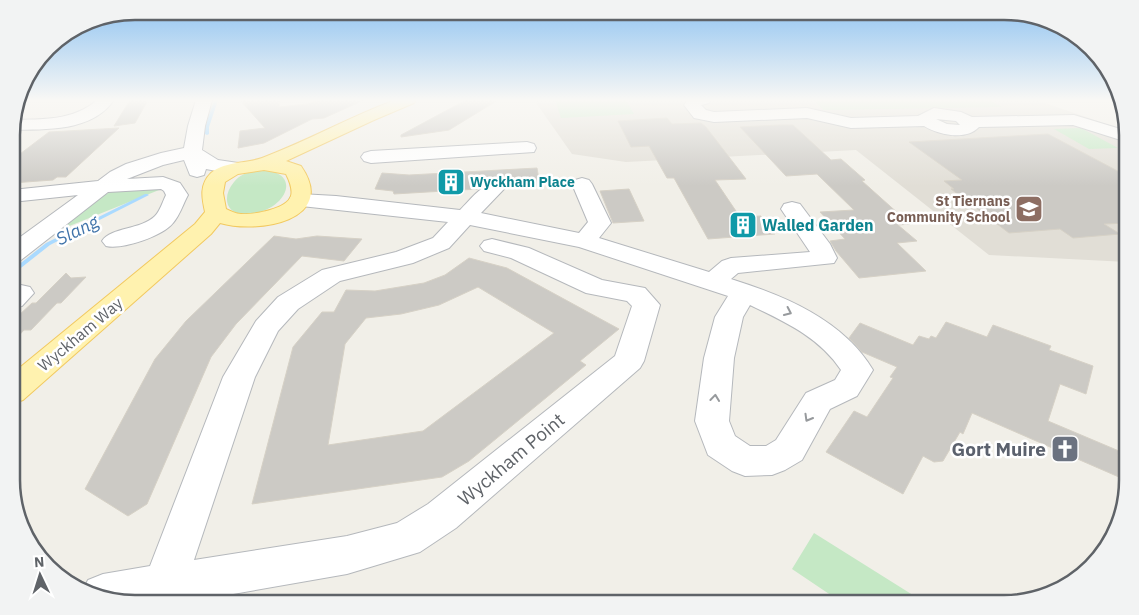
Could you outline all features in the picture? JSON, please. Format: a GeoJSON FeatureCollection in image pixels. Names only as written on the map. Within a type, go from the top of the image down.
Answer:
{"type":"FeatureCollection","features":[{"type":"Feature","properties":{"kind":"main road"},"geometry":{"type":"LineString","coordinates":[[264,164],[340,129]]}},
{"type":"Feature","properties":{"kind":"main road"},"geometry":{"type":"LineString","coordinates":[[294,170],[310,154],[363,129]]}},
{"type":"Feature","properties":{"kind":"main road"},"geometry":{"type":"LineString","coordinates":[[264,164],[283,166],[294,170],[302,191],[300,200],[292,209],[254,220],[230,219],[216,213],[212,192],[213,185],[221,176],[238,168],[264,164]]}},
{"type":"Feature","properties":{"kind":"main road","name":"Wyckham Way"},"geometry":{"type":"LineString","coordinates":[[20,385],[203,229],[216,213]]}},
{"type":"Feature","properties":{"kind":"main road","name":"Wyckham Way"},"geometry":{"type":"LineString","coordinates":[[148,277],[216,237],[254,220]]}},
{"type":"Feature","properties":{"kind":"street"},"geometry":{"type":"LineString","coordinates":[[198,129],[194,147],[196,170],[213,185]]}},
{"type":"Feature","properties":{"kind":"street"},"geometry":{"type":"LineString","coordinates":[[853,129],[868,141]]}},
{"type":"Feature","properties":{"kind":"street"},"geometry":{"type":"LineString","coordinates":[[1100,129],[1119,135]]}},
{"type":"Feature","properties":{"kind":"street"},"geometry":{"type":"LineString","coordinates":[[20,249],[125,172],[194,147]]}},
{"type":"Feature","properties":{"kind":"street"},"geometry":{"type":"LineString","coordinates":[[194,147],[208,164],[238,168]]}},
{"type":"Feature","properties":{"kind":"street"},"geometry":{"type":"LineString","coordinates":[[371,157],[527,148]]}},
{"type":"Feature","properties":{"kind":"street"},"geometry":{"type":"LineString","coordinates":[[164,585],[238,377],[266,327],[288,302],[331,276],[404,258],[441,243],[494,179],[492,150]]}},
{"type":"Feature","properties":{"kind":"street"},"geometry":{"type":"LineString","coordinates":[[20,195],[104,186],[163,184],[173,187],[177,195],[164,220],[147,231],[114,242]]}},
{"type":"Feature","properties":{"kind":"street"},"geometry":{"type":"LineString","coordinates":[[582,184],[600,223],[584,241]]}},
{"type":"Feature","properties":{"kind":"street"},"geometry":{"type":"LineString","coordinates":[[300,200],[336,202],[464,217],[584,241],[744,292],[807,321],[843,350],[857,370],[846,388],[818,401],[789,450],[772,460],[745,461],[720,445],[712,421],[719,358],[729,317],[744,292]]}},
{"type":"Feature","properties":{"kind":"street"},"geometry":{"type":"LineString","coordinates":[[713,282],[731,266],[825,258],[821,249],[792,209]]}},
{"type":"Feature","properties":{"kind":"street","name":"Wyckham Point"},"geometry":{"type":"LineString","coordinates":[[114,593],[346,555],[406,539],[442,516],[629,361],[646,305],[636,294],[594,287],[520,253],[492,246]]}},
{"type":"Feature","properties":{"kind":"shaded area","name":"St Tiernans Community School"},"geometry":{"type":"Polygon","coordinates":[[[554,129],[1119,129],[1119,262],[989,255],[856,150],[626,162],[572,154],[554,129]]]}},
{"type":"Feature","properties":{"kind":"green space"},"geometry":{"type":"Polygon","coordinates":[[[1054,129],[1082,129],[1118,148],[1089,149],[1054,129]]]}},
{"type":"Feature","properties":{"kind":"green space"},"geometry":{"type":"Polygon","coordinates":[[[257,170],[273,172],[282,176],[286,183],[285,192],[280,200],[271,207],[259,212],[245,214],[233,211],[227,198],[230,187],[239,177],[257,170]]]}},
{"type":"Feature","properties":{"kind":"green space"},"geometry":{"type":"Polygon","coordinates":[[[164,188],[57,231],[103,196],[114,190],[164,188]]]}},
{"type":"Feature","properties":{"kind":"green space"},"geometry":{"type":"Polygon","coordinates":[[[814,533],[913,595],[831,595],[792,569],[814,533]]]}},
{"type":"Feature","properties":{"kind":"building"},"geometry":{"type":"Polygon","coordinates":[[[118,129],[66,177],[20,182],[20,154],[49,132],[118,129]]]}},
{"type":"Feature","properties":{"kind":"building"},"geometry":{"type":"Polygon","coordinates":[[[293,129],[264,143],[238,148],[240,131],[293,129]]]}},
{"type":"Feature","properties":{"kind":"building"},"geometry":{"type":"Polygon","coordinates":[[[413,129],[451,129],[401,137],[401,135],[413,129]]]}},
{"type":"Feature","properties":{"kind":"building"},"geometry":{"type":"Polygon","coordinates":[[[622,129],[707,129],[746,179],[715,180],[740,217],[761,216],[775,234],[708,239],[674,178],[667,178],[649,146],[631,147],[622,129]]]}},
{"type":"Feature","properties":{"kind":"building"},"geometry":{"type":"Polygon","coordinates":[[[742,129],[797,129],[831,160],[841,159],[865,180],[862,181],[910,224],[898,225],[917,241],[897,243],[926,271],[859,278],[830,241],[845,239],[820,212],[854,210],[817,174],[786,176],[742,129]]]}},
{"type":"Feature","properties":{"kind":"building","name":"St Tiernans Community School"},"geometry":{"type":"Polygon","coordinates":[[[1048,134],[1119,172],[1119,223],[1104,224],[1119,234],[1073,238],[1060,229],[1009,233],[951,189],[954,189],[944,181],[962,180],[909,142],[1048,134]]]}},
{"type":"Feature","properties":{"kind":"building","name":"Wyckham Place"},"geometry":{"type":"Polygon","coordinates":[[[537,168],[540,186],[507,187],[502,182],[495,181],[478,189],[394,194],[393,191],[375,189],[382,173],[409,175],[537,168]]]}},
{"type":"Feature","properties":{"kind":"building"},"geometry":{"type":"Polygon","coordinates":[[[629,189],[644,221],[613,223],[600,191],[629,189]]]}},
{"type":"Feature","properties":{"kind":"building"},"geometry":{"type":"Polygon","coordinates":[[[274,236],[296,239],[317,236],[362,239],[344,261],[302,256],[236,324],[211,357],[147,504],[128,516],[85,489],[155,359],[186,321],[274,236]]]}},
{"type":"Feature","properties":{"kind":"building"},"geometry":{"type":"Polygon","coordinates":[[[469,258],[507,268],[619,329],[580,361],[586,365],[469,461],[442,477],[252,504],[293,347],[322,312],[334,312],[346,290],[375,291],[424,283],[445,275],[469,258]],[[478,287],[439,305],[401,314],[366,318],[345,344],[328,445],[423,431],[554,333],[478,287]]]}},
{"type":"Feature","properties":{"kind":"building"},"geometry":{"type":"Polygon","coordinates":[[[66,273],[71,278],[86,277],[31,330],[24,330],[20,334],[20,314],[32,303],[36,303],[66,273]]]}},
{"type":"Feature","properties":{"kind":"building"},"geometry":{"type":"Polygon","coordinates":[[[946,322],[987,337],[993,325],[1051,346],[1049,350],[1093,366],[1086,394],[1060,384],[1048,421],[1119,451],[1119,477],[972,413],[963,434],[960,432],[943,461],[934,462],[923,456],[903,494],[826,452],[854,411],[867,417],[893,378],[890,377],[897,367],[862,352],[849,338],[860,323],[913,345],[919,336],[929,339],[931,336],[936,338],[946,322]]]}},
{"type":"Feature","properties":{"kind":"waterway","name":"Slang"},"geometry":{"type":"LineString","coordinates":[[207,129],[207,134]]}},
{"type":"Feature","properties":{"kind":"waterway","name":"Slang"},"geometry":{"type":"LineString","coordinates":[[20,267],[48,244],[147,195]]}},
{"type":"Feature","properties":{"kind":"tunnel"},"geometry":{"type":"LineString","coordinates":[[494,171],[495,184]]}},
{"type":"Feature","properties":{"kind":"place","name":"Wyckham Place"},"geometry":{"type":"Point","coordinates":[451,182]}},
{"type":"Feature","properties":{"kind":"place","name":"St Tiernans Community School"},"geometry":{"type":"Point","coordinates":[1029,209]}},
{"type":"Feature","properties":{"kind":"place","name":"Walled Garden"},"geometry":{"type":"Point","coordinates":[743,225]}},
{"type":"Feature","properties":{"kind":"place","name":"Gort Muire"},"geometry":{"type":"Point","coordinates":[1065,449]}}]}
